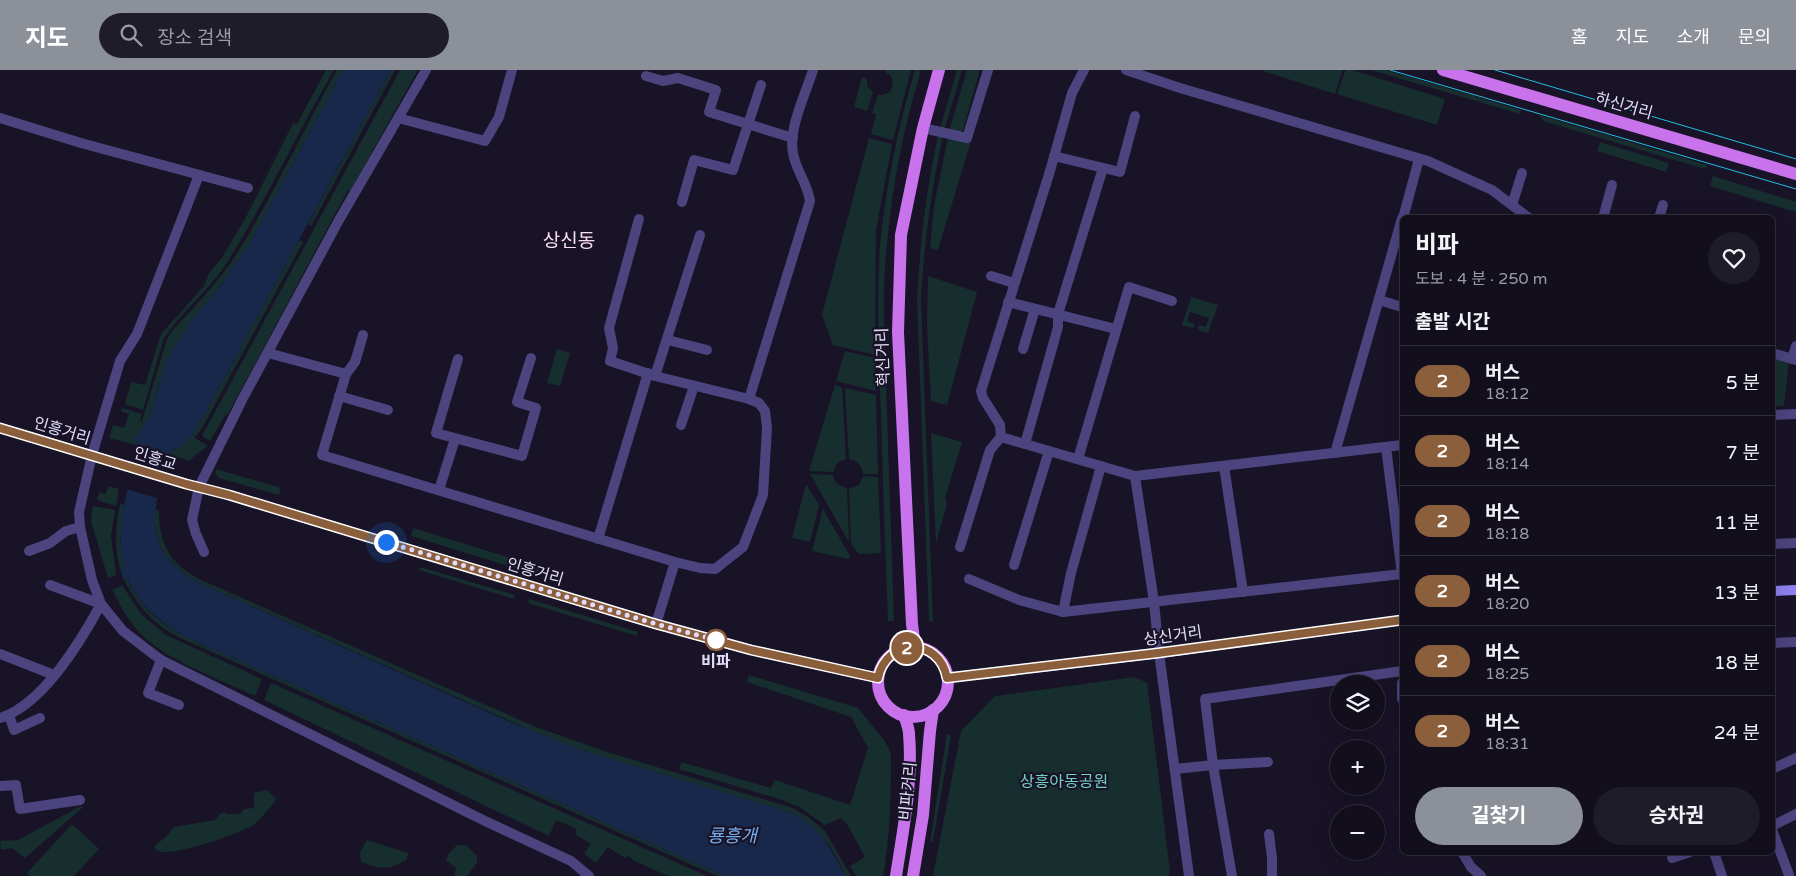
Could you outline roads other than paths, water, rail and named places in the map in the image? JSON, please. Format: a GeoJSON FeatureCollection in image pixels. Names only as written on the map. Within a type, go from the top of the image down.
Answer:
{"type":"FeatureCollection","features":[{"type":"Feature","properties":{"kind":"main road","name":"혁신거리"},"geometry":{"type":"LineString","coordinates":[[915,647],[912,624],[898,332],[901,235],[922,128],[939,70]]}},
{"type":"Feature","properties":{"kind":"main road","name":"하신거리"},"geometry":{"type":"LineString","coordinates":[[1443,70],[1796,174]]}},
{"type":"Feature","properties":{"kind":"main road","name":"인흥거리"},"geometry":{"type":"LineString","coordinates":[[0,428],[115,462]]}},
{"type":"Feature","properties":{"kind":"main road","name":"인흥교"},"geometry":{"type":"LineString","coordinates":[[115,462],[186,484]]}},
{"type":"Feature","properties":{"kind":"main road","name":"인흥거리"},"geometry":{"type":"LineString","coordinates":[[186,484],[656,624],[751,650],[878,678]]}},
{"type":"Feature","properties":{"kind":"main road"},"geometry":{"type":"LineString","coordinates":[[1775,591],[1796,590]]}},
{"type":"Feature","properties":{"kind":"main road","name":"상신거리"},"geometry":{"type":"LineString","coordinates":[[947,678],[1158,653],[1400,620]]}},
{"type":"Feature","properties":{"kind":"main road"},"geometry":{"type":"LineString","coordinates":[[915,647],[927,650],[937,656],[944,666],[947,678],[945,694],[933,710],[922,715],[904,715],[888,707],[881,697],[878,678],[885,661],[894,652],[915,647]]}},
{"type":"Feature","properties":{"kind":"main road","name":"비파거리"},"geometry":{"type":"LineString","coordinates":[[912,876],[923,815],[933,710]]}},
{"type":"Feature","properties":{"kind":"main road","name":"비파거리"},"geometry":{"type":"LineString","coordinates":[[896,876],[906,812],[909,772],[910,732],[904,715]]}},
{"type":"Feature","properties":{"kind":"street"},"geometry":{"type":"LineString","coordinates":[[204,552],[192,520],[199,487],[243,398],[338,220],[426,70]]}},
{"type":"Feature","properties":{"kind":"street"},"geometry":{"type":"LineString","coordinates":[[398,118],[485,141],[499,117],[512,70]]}},
{"type":"Feature","properties":{"kind":"street"},"geometry":{"type":"LineString","coordinates":[[749,399],[810,201],[808,188],[793,152],[793,138],[813,70]]}},
{"type":"Feature","properties":{"kind":"street"},"geometry":{"type":"LineString","coordinates":[[922,128],[967,138],[988,70]]}},
{"type":"Feature","properties":{"kind":"street"},"geometry":{"type":"LineString","coordinates":[[1002,437],[1000,425],[983,398],[981,391],[1072,94],[1084,70]]}},
{"type":"Feature","properties":{"kind":"street"},"geometry":{"type":"LineString","coordinates":[[1126,70],[1180,88],[1420,159],[1492,190],[1525,215]]}},
{"type":"Feature","properties":{"kind":"street"},"geometry":{"type":"LineString","coordinates":[[646,76],[663,81],[678,78],[716,90],[709,112],[793,138]]}},
{"type":"Feature","properties":{"kind":"street"},"geometry":{"type":"LineString","coordinates":[[682,202],[694,160],[733,170],[761,85]]}},
{"type":"Feature","properties":{"kind":"street"},"geometry":{"type":"LineString","coordinates":[[1054,156],[1120,172],[1135,116]]}},
{"type":"Feature","properties":{"kind":"street"},"geometry":{"type":"LineString","coordinates":[[0,118],[81,143],[248,188]]}},
{"type":"Feature","properties":{"kind":"street"},"geometry":{"type":"LineString","coordinates":[[1404,215],[1420,159]]}},
{"type":"Feature","properties":{"kind":"street"},"geometry":{"type":"LineString","coordinates":[[1025,444],[1058,327],[1058,314],[1103,168]]}},
{"type":"Feature","properties":{"kind":"street"},"geometry":{"type":"LineString","coordinates":[[1512,205],[1522,173]]}},
{"type":"Feature","properties":{"kind":"street"},"geometry":{"type":"LineString","coordinates":[[199,175],[137,334],[120,361],[92,456],[79,512],[80,527],[92,580],[101,604],[123,632],[161,660],[485,821],[571,861],[589,876]]}},
{"type":"Feature","properties":{"kind":"street"},"geometry":{"type":"LineString","coordinates":[[1603,215],[1612,185]]}},
{"type":"Feature","properties":{"kind":"street"},"geometry":{"type":"LineString","coordinates":[[1660,215],[1663,205]]}},
{"type":"Feature","properties":{"kind":"street"},"geometry":{"type":"LineString","coordinates":[[363,335],[354,362],[346,374],[322,455],[675,562],[700,568],[716,569],[743,547],[763,495],[767,428],[765,411],[759,403],[749,399],[652,375],[610,361],[613,348],[609,328],[639,220]]}},
{"type":"Feature","properties":{"kind":"street"},"geometry":{"type":"LineString","coordinates":[[1335,453],[1400,228]]}},
{"type":"Feature","properties":{"kind":"street"},"geometry":{"type":"LineString","coordinates":[[598,538],[652,375],[668,340],[700,235]]}},
{"type":"Feature","properties":{"kind":"street"},"geometry":{"type":"LineString","coordinates":[[991,276],[1014,283]]}},
{"type":"Feature","properties":{"kind":"street"},"geometry":{"type":"LineString","coordinates":[[1078,459],[1129,287],[1172,301]]}},
{"type":"Feature","properties":{"kind":"street"},"geometry":{"type":"LineString","coordinates":[[1379,300],[1400,306]]}},
{"type":"Feature","properties":{"kind":"street"},"geometry":{"type":"LineString","coordinates":[[1008,302],[1116,329]]}},
{"type":"Feature","properties":{"kind":"street"},"geometry":{"type":"LineString","coordinates":[[1023,348],[1035,308]]}},
{"type":"Feature","properties":{"kind":"street"},"geometry":{"type":"LineString","coordinates":[[668,340],[707,350]]}},
{"type":"Feature","properties":{"kind":"street"},"geometry":{"type":"LineString","coordinates":[[1775,354],[1794,359],[1796,346]]}},
{"type":"Feature","properties":{"kind":"street"},"geometry":{"type":"LineString","coordinates":[[268,353],[346,374]]}},
{"type":"Feature","properties":{"kind":"street"},"geometry":{"type":"LineString","coordinates":[[458,360],[436,433],[522,456],[536,408],[516,402],[531,358]]}},
{"type":"Feature","properties":{"kind":"street"},"geometry":{"type":"LineString","coordinates":[[681,425],[694,386]]}},
{"type":"Feature","properties":{"kind":"street"},"geometry":{"type":"LineString","coordinates":[[339,396],[388,410]]}},
{"type":"Feature","properties":{"kind":"street"},"geometry":{"type":"LineString","coordinates":[[1775,415],[1796,414]]}},
{"type":"Feature","properties":{"kind":"street"},"geometry":{"type":"LineString","coordinates":[[1002,437],[1135,476],[1400,445]]}},
{"type":"Feature","properties":{"kind":"street"},"geometry":{"type":"LineString","coordinates":[[960,547],[990,450],[1002,437]]}},
{"type":"Feature","properties":{"kind":"street"},"geometry":{"type":"LineString","coordinates":[[439,490],[455,439]]}},
{"type":"Feature","properties":{"kind":"street"},"geometry":{"type":"LineString","coordinates":[[1386,447],[1400,558]]}},
{"type":"Feature","properties":{"kind":"street"},"geometry":{"type":"LineString","coordinates":[[1014,565],[1050,451]]}},
{"type":"Feature","properties":{"kind":"street"},"geometry":{"type":"LineString","coordinates":[[1063,612],[1071,573],[1100,466]]}},
{"type":"Feature","properties":{"kind":"street"},"geometry":{"type":"LineString","coordinates":[[1224,466],[1243,592]]}},
{"type":"Feature","properties":{"kind":"street"},"geometry":{"type":"LineString","coordinates":[[1135,476],[1154,602],[1158,653],[1189,876]]}},
{"type":"Feature","properties":{"kind":"street"},"geometry":{"type":"LineString","coordinates":[[29,551],[50,543],[66,531],[80,527]]}},
{"type":"Feature","properties":{"kind":"street"},"geometry":{"type":"LineString","coordinates":[[1775,544],[1796,543]]}},
{"type":"Feature","properties":{"kind":"street"},"geometry":{"type":"LineString","coordinates":[[656,624],[675,562]]}},
{"type":"Feature","properties":{"kind":"street"},"geometry":{"type":"LineString","coordinates":[[969,579],[1019,600],[1063,612],[1400,574]]}},
{"type":"Feature","properties":{"kind":"street"},"geometry":{"type":"LineString","coordinates":[[50,585],[101,604]]}},
{"type":"Feature","properties":{"kind":"street"},"geometry":{"type":"LineString","coordinates":[[40,718],[14,730],[4,716],[26,705],[54,675],[81,637],[101,604]]}},
{"type":"Feature","properties":{"kind":"street"},"geometry":{"type":"LineString","coordinates":[[1775,643],[1796,642]]}},
{"type":"Feature","properties":{"kind":"street"},"geometry":{"type":"LineString","coordinates":[[0,654],[54,675]]}},
{"type":"Feature","properties":{"kind":"street"},"geometry":{"type":"LineString","coordinates":[[161,660],[148,694],[179,705]]}},
{"type":"Feature","properties":{"kind":"street"},"geometry":{"type":"LineString","coordinates":[[1232,876],[1213,764],[1205,699],[1400,671]]}},
{"type":"Feature","properties":{"kind":"street"},"geometry":{"type":"LineString","coordinates":[[1775,767],[1796,758]]}},
{"type":"Feature","properties":{"kind":"street"},"geometry":{"type":"LineString","coordinates":[[1174,769],[1213,764],[1268,762]]}},
{"type":"Feature","properties":{"kind":"street"},"geometry":{"type":"LineString","coordinates":[[0,786],[16,785],[20,809],[80,800]]}},
{"type":"Feature","properties":{"kind":"street"},"geometry":{"type":"LineString","coordinates":[[1775,824],[1796,814]]}},
{"type":"Feature","properties":{"kind":"street"},"geometry":{"type":"LineString","coordinates":[[1269,834],[1272,876]]}},
{"type":"Feature","properties":{"kind":"street"},"geometry":{"type":"LineString","coordinates":[[1775,838],[1789,875]]}},
{"type":"Feature","properties":{"kind":"street"},"geometry":{"type":"LineString","coordinates":[[1464,855],[1481,876]]}},
{"type":"Feature","properties":{"kind":"street"},"geometry":{"type":"LineString","coordinates":[[1672,858],[1681,855]]}},
{"type":"Feature","properties":{"kind":"street"},"geometry":{"type":"LineString","coordinates":[[1715,855],[1722,876]]}},
{"type":"Feature","properties":{"kind":"water","name":"룡흥개"},"geometry":{"type":"Polygon","coordinates":[[[343,70],[391,70],[202,419],[191,437],[178,450],[174,448],[172,450],[161,484],[155,515],[155,528],[163,552],[171,562],[197,582],[510,722],[584,751],[777,808],[796,816],[811,825],[823,837],[845,876],[725,876],[188,638],[152,613],[139,598],[128,579],[123,578],[121,572],[124,567],[120,537],[127,490],[139,446],[135,439],[149,419],[167,359],[192,319],[217,290],[249,245],[343,70]]]}},
{"type":"Feature","properties":{"kind":"tram line"},"geometry":{"type":"LineString","coordinates":[[1390,70],[1796,189]]}},
{"type":"Feature","properties":{"kind":"tram line"},"geometry":{"type":"LineString","coordinates":[[1495,70],[1796,159]]}},
{"type":"Feature","properties":{"kind":"place","name":"비파"},"geometry":{"type":"Point","coordinates":[716,640]}},
{"type":"Feature","properties":{"kind":"district","name":"상신동"},"geometry":{"type":"Point","coordinates":[569,241]}},
{"type":"Feature","properties":{"kind":"park label","name":"상흥아동공원"},"geometry":{"type":"Point","coordinates":[1064,782]}}]}
